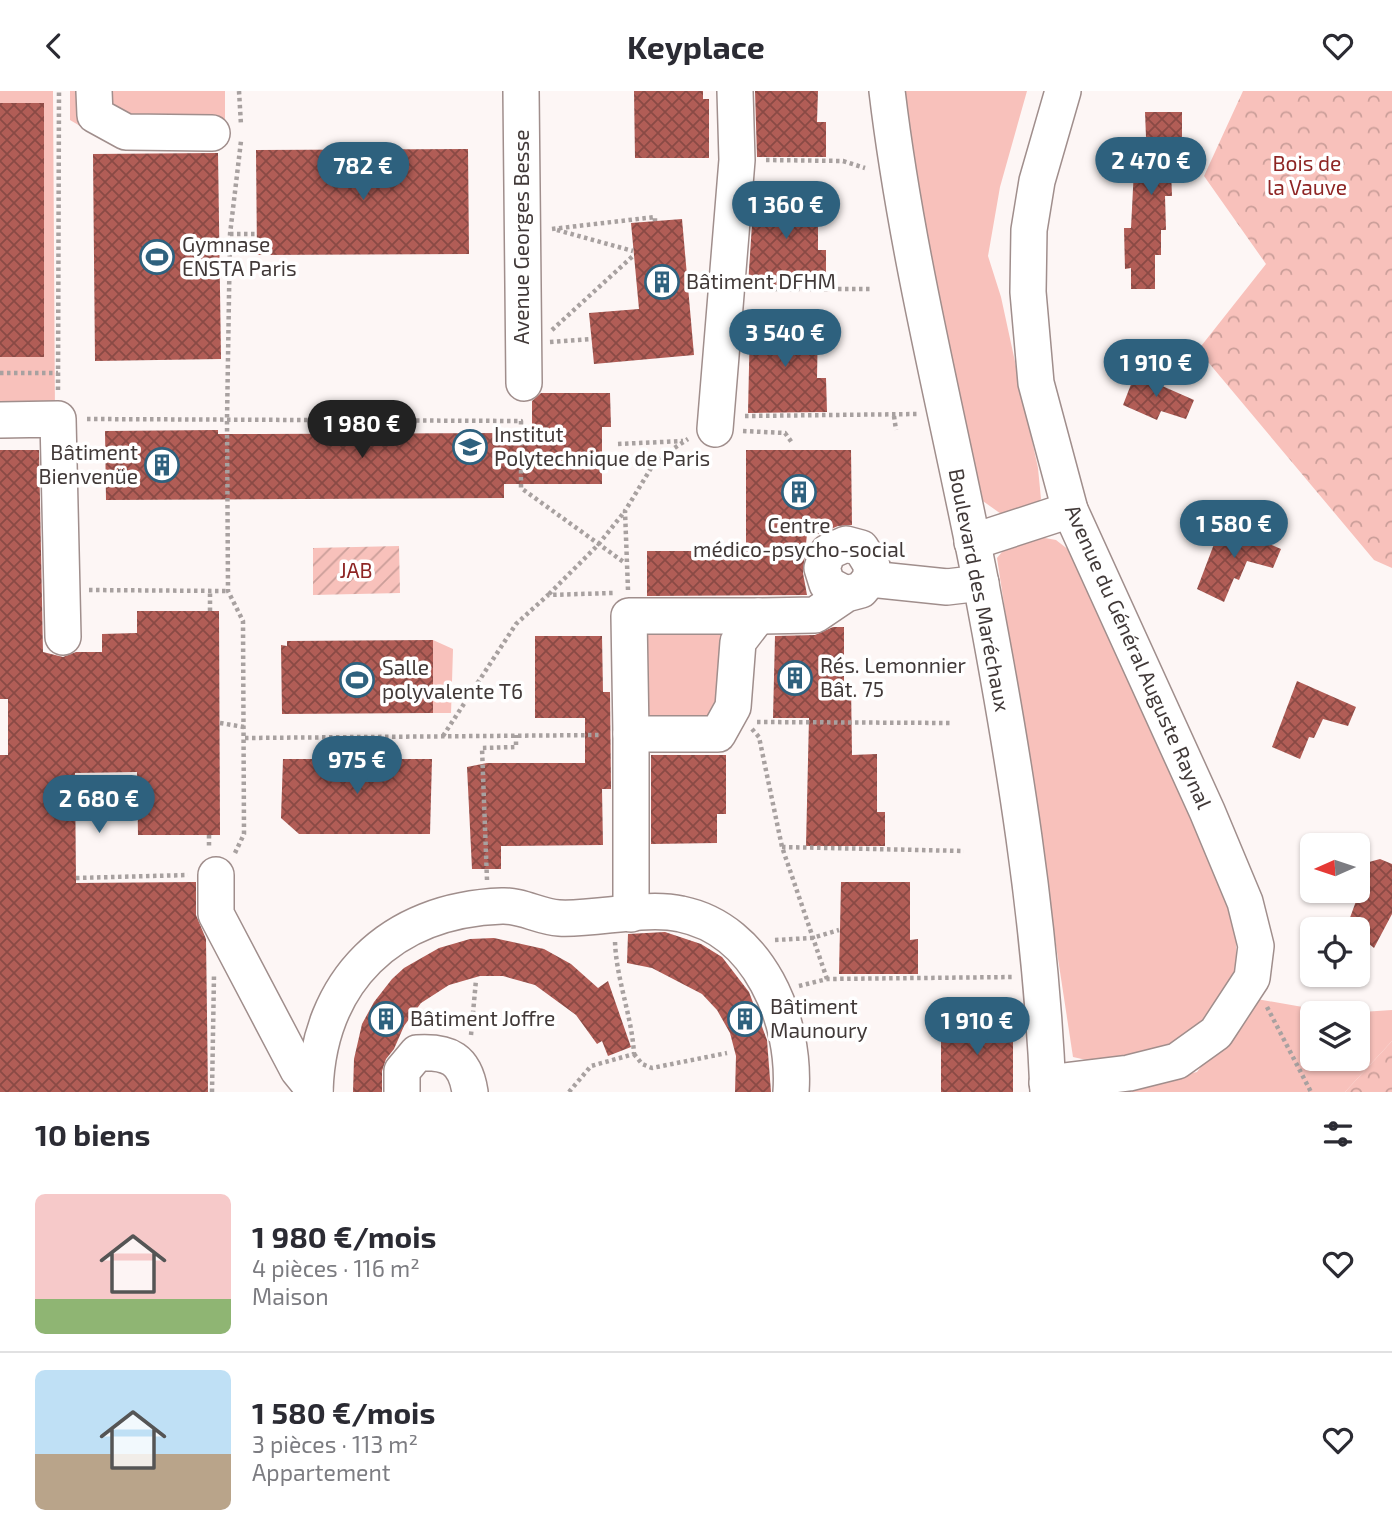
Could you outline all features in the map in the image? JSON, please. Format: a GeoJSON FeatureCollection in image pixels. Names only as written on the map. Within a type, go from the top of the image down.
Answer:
{"type":"FeatureCollection","features":[{"type":"Feature","properties":{"kind":"street"},"geometry":{"type":"LineString","coordinates":[[94,91],[95,114],[127,132],[231,133]]}},
{"type":"Feature","properties":{"kind":"street","name":"Avenue Georges Besse"},"geometry":{"type":"LineString","coordinates":[[521,91],[538,229],[530,343],[524,383]]}},
{"type":"Feature","properties":{"kind":"street"},"geometry":{"type":"LineString","coordinates":[[699,435],[728,289],[737,160],[735,91]]}},
{"type":"Feature","properties":{"kind":"street","name":"Boulevard des Maréchaux"},"geometry":{"type":"LineString","coordinates":[[887,91],[916,284],[981,583],[1024,844],[1039,977],[1047,1088]]}},
{"type":"Feature","properties":{"kind":"street","name":"Avenue du Général Auguste Raynal"},"geometry":{"type":"LineString","coordinates":[[1047,1088],[1177,1061],[1216,1033],[1251,978],[1256,946],[1245,902],[1190,772],[1070,510],[1036,383],[1028,292],[1029,230],[1037,181],[1063,91]]}},
{"type":"Feature","properties":{"kind":"street"},"geometry":{"type":"LineString","coordinates":[[0,420],[58,419],[63,637]]}},
{"type":"Feature","properties":{"kind":"street"},"geometry":{"type":"LineString","coordinates":[[972,542],[1070,510]]}},
{"type":"Feature","properties":{"kind":"street"},"geometry":{"type":"LineString","coordinates":[[631,914],[629,616],[815,615],[858,586],[947,587],[981,583]]}},
{"type":"Feature","properties":{"kind":"street"},"geometry":{"type":"LineString","coordinates":[[631,734],[718,734],[733,707],[738,642],[758,616]]}},
{"type":"Feature","properties":{"kind":"street"},"geometry":{"type":"LineString","coordinates":[[206,875],[216,914],[298,1070],[315,1092]]}},
{"type":"Feature","properties":{"kind":"street"},"geometry":{"type":"LineString","coordinates":[[315,1092],[316,1059],[324,1027],[338,993],[375,950],[408,928],[442,916],[505,906],[556,918],[680,914],[736,941],[774,993],[787,1031],[791,1092]]}},
{"type":"Feature","properties":{"kind":"street"},"geometry":{"type":"LineString","coordinates":[[402,1092],[402,1072],[417,1053],[438,1052],[456,1060],[468,1084]]}},
{"type":"Feature","properties":{"kind":"path"},"geometry":{"type":"LineString","coordinates":[[59,91],[58,419],[521,421],[521,488],[625,563]]}},
{"type":"Feature","properties":{"kind":"path"},"geometry":{"type":"LineString","coordinates":[[76,878],[206,875],[227,869],[244,834],[243,621],[228,591],[227,420],[231,133],[239,91]]}},
{"type":"Feature","properties":{"kind":"path"},"geometry":{"type":"LineString","coordinates":[[737,160],[843,161],[865,168]]}},
{"type":"Feature","properties":{"kind":"path"},"geometry":{"type":"LineString","coordinates":[[538,229],[655,217],[655,221]]}},
{"type":"Feature","properties":{"kind":"path"},"geometry":{"type":"LineString","coordinates":[[530,343],[634,253],[538,229]]}},
{"type":"Feature","properties":{"kind":"path"},"geometry":{"type":"LineString","coordinates":[[230,235],[257,234]]}},
{"type":"Feature","properties":{"kind":"path"},"geometry":{"type":"LineString","coordinates":[[728,289],[873,289]]}},
{"type":"Feature","properties":{"kind":"path"},"geometry":{"type":"LineString","coordinates":[[530,343],[591,339]]}},
{"type":"Feature","properties":{"kind":"path"},"geometry":{"type":"LineString","coordinates":[[0,373],[58,373]]}},
{"type":"Feature","properties":{"kind":"path"},"geometry":{"type":"LineString","coordinates":[[443,736],[516,624],[598,545],[625,511],[656,460],[699,435],[746,416],[894,416],[943,412]]}},
{"type":"Feature","properties":{"kind":"path"},"geometry":{"type":"LineString","coordinates":[[894,416],[896,430]]}},
{"type":"Feature","properties":{"kind":"path"},"geometry":{"type":"LineString","coordinates":[[618,444],[699,435],[785,433],[793,444]]}},
{"type":"Feature","properties":{"kind":"path"},"geometry":{"type":"LineString","coordinates":[[548,595],[628,592],[625,511]]}},
{"type":"Feature","properties":{"kind":"path"},"geometry":{"type":"LineString","coordinates":[[61,590],[228,591]]}},
{"type":"Feature","properties":{"kind":"path"},"geometry":{"type":"LineString","coordinates":[[209,611],[210,591]]}},
{"type":"Feature","properties":{"kind":"path"},"geometry":{"type":"LineString","coordinates":[[733,707],[759,737],[782,847],[827,979],[1039,977]]}},
{"type":"Feature","properties":{"kind":"path"},"geometry":{"type":"LineString","coordinates":[[733,707],[751,722],[953,723]]}},
{"type":"Feature","properties":{"kind":"path"},"geometry":{"type":"LineString","coordinates":[[220,723],[244,727]]}},
{"type":"Feature","properties":{"kind":"path"},"geometry":{"type":"LineString","coordinates":[[245,738],[631,734]]}},
{"type":"Feature","properties":{"kind":"path"},"geometry":{"type":"LineString","coordinates":[[487,883],[482,748],[516,747],[516,736]]}},
{"type":"Feature","properties":{"kind":"path"},"geometry":{"type":"LineString","coordinates":[[782,847],[964,851]]}},
{"type":"Feature","properties":{"kind":"path"},"geometry":{"type":"LineString","coordinates":[[631,914],[615,936],[615,961],[633,1027],[634,1054],[642,1064],[652,1068],[727,1053]]}},
{"type":"Feature","properties":{"kind":"path"},"geometry":{"type":"LineString","coordinates":[[736,941],[811,938],[839,930]]}},
{"type":"Feature","properties":{"kind":"path"},"geometry":{"type":"LineString","coordinates":[[212,1092],[214,969]]}},
{"type":"Feature","properties":{"kind":"path"},"geometry":{"type":"LineString","coordinates":[[1251,978],[1311,1092]]}},
{"type":"Feature","properties":{"kind":"path"},"geometry":{"type":"LineString","coordinates":[[468,1084],[476,980]]}},
{"type":"Feature","properties":{"kind":"path"},"geometry":{"type":"LineString","coordinates":[[569,1092],[591,1066],[634,1054]]}},
{"type":"Feature","properties":{"kind":"green space"},"geometry":{"type":"Polygon","coordinates":[[[0,91],[53,91],[55,415],[31,437],[0,439],[0,91]]]}},
{"type":"Feature","properties":{"kind":"green space"},"geometry":{"type":"Polygon","coordinates":[[[70,91],[225,91],[225,139],[92,133],[70,120],[70,91]]]}},
{"type":"Feature","properties":{"kind":"green space"},"geometry":{"type":"Polygon","coordinates":[[[904,91],[1027,91],[1000,187],[988,256],[1001,297],[1038,468],[1041,499],[1029,511],[1004,516],[980,499],[933,278],[904,91]]]}},
{"type":"Feature","properties":{"kind":"green space","name":"Bois de la Vauve"},"geometry":{"type":"Polygon","coordinates":[[[1243,91],[1392,91],[1392,568],[1374,560],[1198,350],[1266,264],[1204,176],[1243,91]]]}},
{"type":"Feature","properties":{"kind":"green space"},"geometry":{"type":"Polygon","coordinates":[[[1034,536],[1056,540],[1078,557],[1235,919],[1237,964],[1220,1007],[1195,1039],[1100,1063],[1073,1057],[997,558],[1011,541],[1034,536]]]}},
{"type":"Feature","properties":{"kind":"green space","name":"JAB"},"geometry":{"type":"Polygon","coordinates":[[[399,546],[400,593],[313,595],[313,548],[399,546]]]}},
{"type":"Feature","properties":{"kind":"green space"},"geometry":{"type":"Polygon","coordinates":[[[749,620],[721,714],[655,729],[639,708],[647,626],[749,620]]]}},
{"type":"Feature","properties":{"kind":"green space"},"geometry":{"type":"Polygon","coordinates":[[[433,640],[453,649],[451,713],[433,713],[433,640]]]}},
{"type":"Feature","properties":{"kind":"green space"},"geometry":{"type":"Polygon","coordinates":[[[1251,998],[1300,1007],[1300,1071],[1364,1071],[1345,1092],[1103,1092],[1197,1072],[1251,998]]]}},
{"type":"Feature","properties":{"kind":"green space"},"geometry":{"type":"Polygon","coordinates":[[[1392,1010],[1392,1041],[1370,1065],[1370,1011],[1392,1010]]]}},
{"type":"Feature","properties":{"kind":"green space"},"geometry":{"type":"Polygon","coordinates":[[[1392,1041],[1392,1092],[1345,1092],[1364,1071],[1370,1071],[1370,1065],[1392,1041]]]}},
{"type":"Feature","properties":{"kind":"building"},"geometry":{"type":"Polygon","coordinates":[[[634,91],[703,91],[703,99],[709,99],[709,158],[635,158],[634,91]]]}},
{"type":"Feature","properties":{"kind":"building"},"geometry":{"type":"Polygon","coordinates":[[[755,91],[818,91],[817,122],[826,122],[826,157],[757,157],[755,91]]]}},
{"type":"Feature","properties":{"kind":"building"},"geometry":{"type":"Polygon","coordinates":[[[0,103],[44,103],[44,357],[0,357],[0,103]]]}},
{"type":"Feature","properties":{"kind":"building"},"geometry":{"type":"Polygon","coordinates":[[[1145,112],[1182,112],[1182,137],[1176,137],[1176,171],[1171,171],[1172,196],[1165,196],[1166,230],[1161,230],[1161,255],[1155,255],[1155,289],[1131,289],[1131,268],[1125,269],[1124,228],[1131,228],[1134,169],[1142,169],[1141,137],[1146,137],[1145,112]]]}},
{"type":"Feature","properties":{"kind":"building"},"geometry":{"type":"Polygon","coordinates":[[[468,149],[469,254],[257,255],[256,150],[468,149]]]}},
{"type":"Feature","properties":{"kind":"building","name":"Gymnase ENSTA Paris"},"geometry":{"type":"Polygon","coordinates":[[[218,153],[221,359],[95,361],[93,154],[218,153]]]}},
{"type":"Feature","properties":{"kind":"building"},"geometry":{"type":"Polygon","coordinates":[[[754,194],[818,194],[818,250],[826,250],[826,285],[748,285],[754,194]]]}},
{"type":"Feature","properties":{"kind":"building","name":"Bâtiment DFHM"},"geometry":{"type":"Polygon","coordinates":[[[682,219],[694,355],[594,364],[589,313],[639,309],[631,223],[682,219]]]}},
{"type":"Feature","properties":{"kind":"building"},"geometry":{"type":"Polygon","coordinates":[[[818,321],[817,378],[826,378],[827,412],[748,413],[750,322],[818,321]]]}},
{"type":"Feature","properties":{"kind":"building"},"geometry":{"type":"Polygon","coordinates":[[[1135,374],[1194,400],[1186,419],[1161,411],[1157,420],[1123,405],[1135,374]]]}},
{"type":"Feature","properties":{"kind":"building"},"geometry":{"type":"Polygon","coordinates":[[[541,393],[610,393],[611,427],[602,427],[602,484],[504,484],[504,498],[106,500],[105,431],[218,430],[218,434],[532,433],[532,401],[541,393]]]}},
{"type":"Feature","properties":{"kind":"building"},"geometry":{"type":"Polygon","coordinates":[[[0,450],[39,450],[43,652],[63,657],[76,652],[102,652],[102,634],[137,633],[137,611],[219,611],[220,835],[138,835],[137,772],[75,773],[76,883],[196,882],[196,915],[206,939],[208,1092],[0,1092],[0,755],[8,755],[8,699],[0,699],[0,450]]]}},
{"type":"Feature","properties":{"kind":"building","name":"Centre médico-psycho-social"},"geometry":{"type":"Polygon","coordinates":[[[746,450],[851,450],[852,525],[838,526],[819,534],[807,534],[803,573],[807,595],[647,596],[647,551],[746,551],[746,450]]]}},
{"type":"Feature","properties":{"kind":"building"},"geometry":{"type":"Polygon","coordinates":[[[1222,523],[1281,549],[1273,568],[1247,561],[1239,580],[1234,578],[1224,602],[1197,589],[1222,523]]]}},
{"type":"Feature","properties":{"kind":"building"},"geometry":{"type":"Polygon","coordinates":[[[833,627],[844,627],[844,684],[851,684],[852,755],[877,754],[877,812],[885,812],[885,846],[806,846],[809,718],[773,718],[775,636],[815,635],[833,627]]]}},
{"type":"Feature","properties":{"kind":"building"},"geometry":{"type":"Polygon","coordinates":[[[535,636],[602,636],[603,692],[610,692],[611,789],[602,789],[603,845],[501,846],[501,869],[472,869],[467,767],[487,763],[585,763],[585,718],[535,718],[535,636]]]}},
{"type":"Feature","properties":{"kind":"building","name":"Salle polyvalente T6"},"geometry":{"type":"Polygon","coordinates":[[[433,640],[433,713],[282,714],[281,645],[287,646],[287,641],[433,640]]]}},
{"type":"Feature","properties":{"kind":"building"},"geometry":{"type":"Polygon","coordinates":[[[1297,681],[1356,707],[1348,726],[1323,719],[1314,738],[1309,737],[1300,759],[1272,747],[1297,681]]]}},
{"type":"Feature","properties":{"kind":"building"},"geometry":{"type":"Polygon","coordinates":[[[651,755],[726,755],[726,814],[717,814],[717,843],[651,844],[651,755]]]}},
{"type":"Feature","properties":{"kind":"building"},"geometry":{"type":"Polygon","coordinates":[[[283,759],[432,759],[430,834],[299,834],[281,818],[283,759]]]}},
{"type":"Feature","properties":{"kind":"building"},"geometry":{"type":"Polygon","coordinates":[[[1380,859],[1392,864],[1392,914],[1374,948],[1370,945],[1370,917],[1350,917],[1355,903],[1370,903],[1370,862],[1380,859]]]}},
{"type":"Feature","properties":{"kind":"building"},"geometry":{"type":"Polygon","coordinates":[[[841,882],[910,882],[910,940],[918,939],[918,974],[839,974],[841,882]]]}},
{"type":"Feature","properties":{"kind":"building","name":"Bâtiment Maunoury"},"geometry":{"type":"Polygon","coordinates":[[[665,932],[701,944],[722,957],[749,992],[767,1040],[771,1092],[735,1092],[736,1056],[730,1033],[717,1010],[702,994],[652,968],[627,963],[628,934],[665,932]]]}},
{"type":"Feature","properties":{"kind":"building","name":"Bâtiment Joffre"},"geometry":{"type":"Polygon","coordinates":[[[494,938],[544,949],[571,964],[598,988],[608,981],[631,1047],[608,1056],[602,1041],[597,1044],[576,1015],[535,985],[503,976],[480,976],[449,985],[421,1003],[404,1026],[394,1049],[386,1059],[382,1071],[382,1092],[353,1092],[354,1059],[362,1024],[374,1002],[392,979],[404,968],[439,948],[470,939],[494,938]]]}},
{"type":"Feature","properties":{"kind":"building"},"geometry":{"type":"Polygon","coordinates":[[[941,1022],[1013,1023],[1013,1092],[941,1092],[941,1022]]]}},
{"type":"Feature","properties":{"kind":"place","name":"Gymnase ENSTA Paris"},"geometry":{"type":"Point","coordinates":[157,257]}},
{"type":"Feature","properties":{"kind":"place","name":"Bâtiment DFHM"},"geometry":{"type":"Point","coordinates":[662,282]}},
{"type":"Feature","properties":{"kind":"place","name":"Institut Polytechnique de Paris"},"geometry":{"type":"Point","coordinates":[470,447]}},
{"type":"Feature","properties":{"kind":"place","name":"Bâtiment Bienvenüe"},"geometry":{"type":"Point","coordinates":[162,465]}},
{"type":"Feature","properties":{"kind":"place","name":"Centre médico-psycho-social"},"geometry":{"type":"Point","coordinates":[799,492]}},
{"type":"Feature","properties":{"kind":"place","name":"Rés. Lemonnier Bât. 75"},"geometry":{"type":"Point","coordinates":[795,678]}},
{"type":"Feature","properties":{"kind":"place","name":"Salle polyvalente T6"},"geometry":{"type":"Point","coordinates":[357,680]}},
{"type":"Feature","properties":{"kind":"place","name":"Bâtiment Joffre"},"geometry":{"type":"Point","coordinates":[386,1019]}},
{"type":"Feature","properties":{"kind":"place","name":"Bâtiment Maunoury"},"geometry":{"type":"Point","coordinates":[745,1019]}}]}
